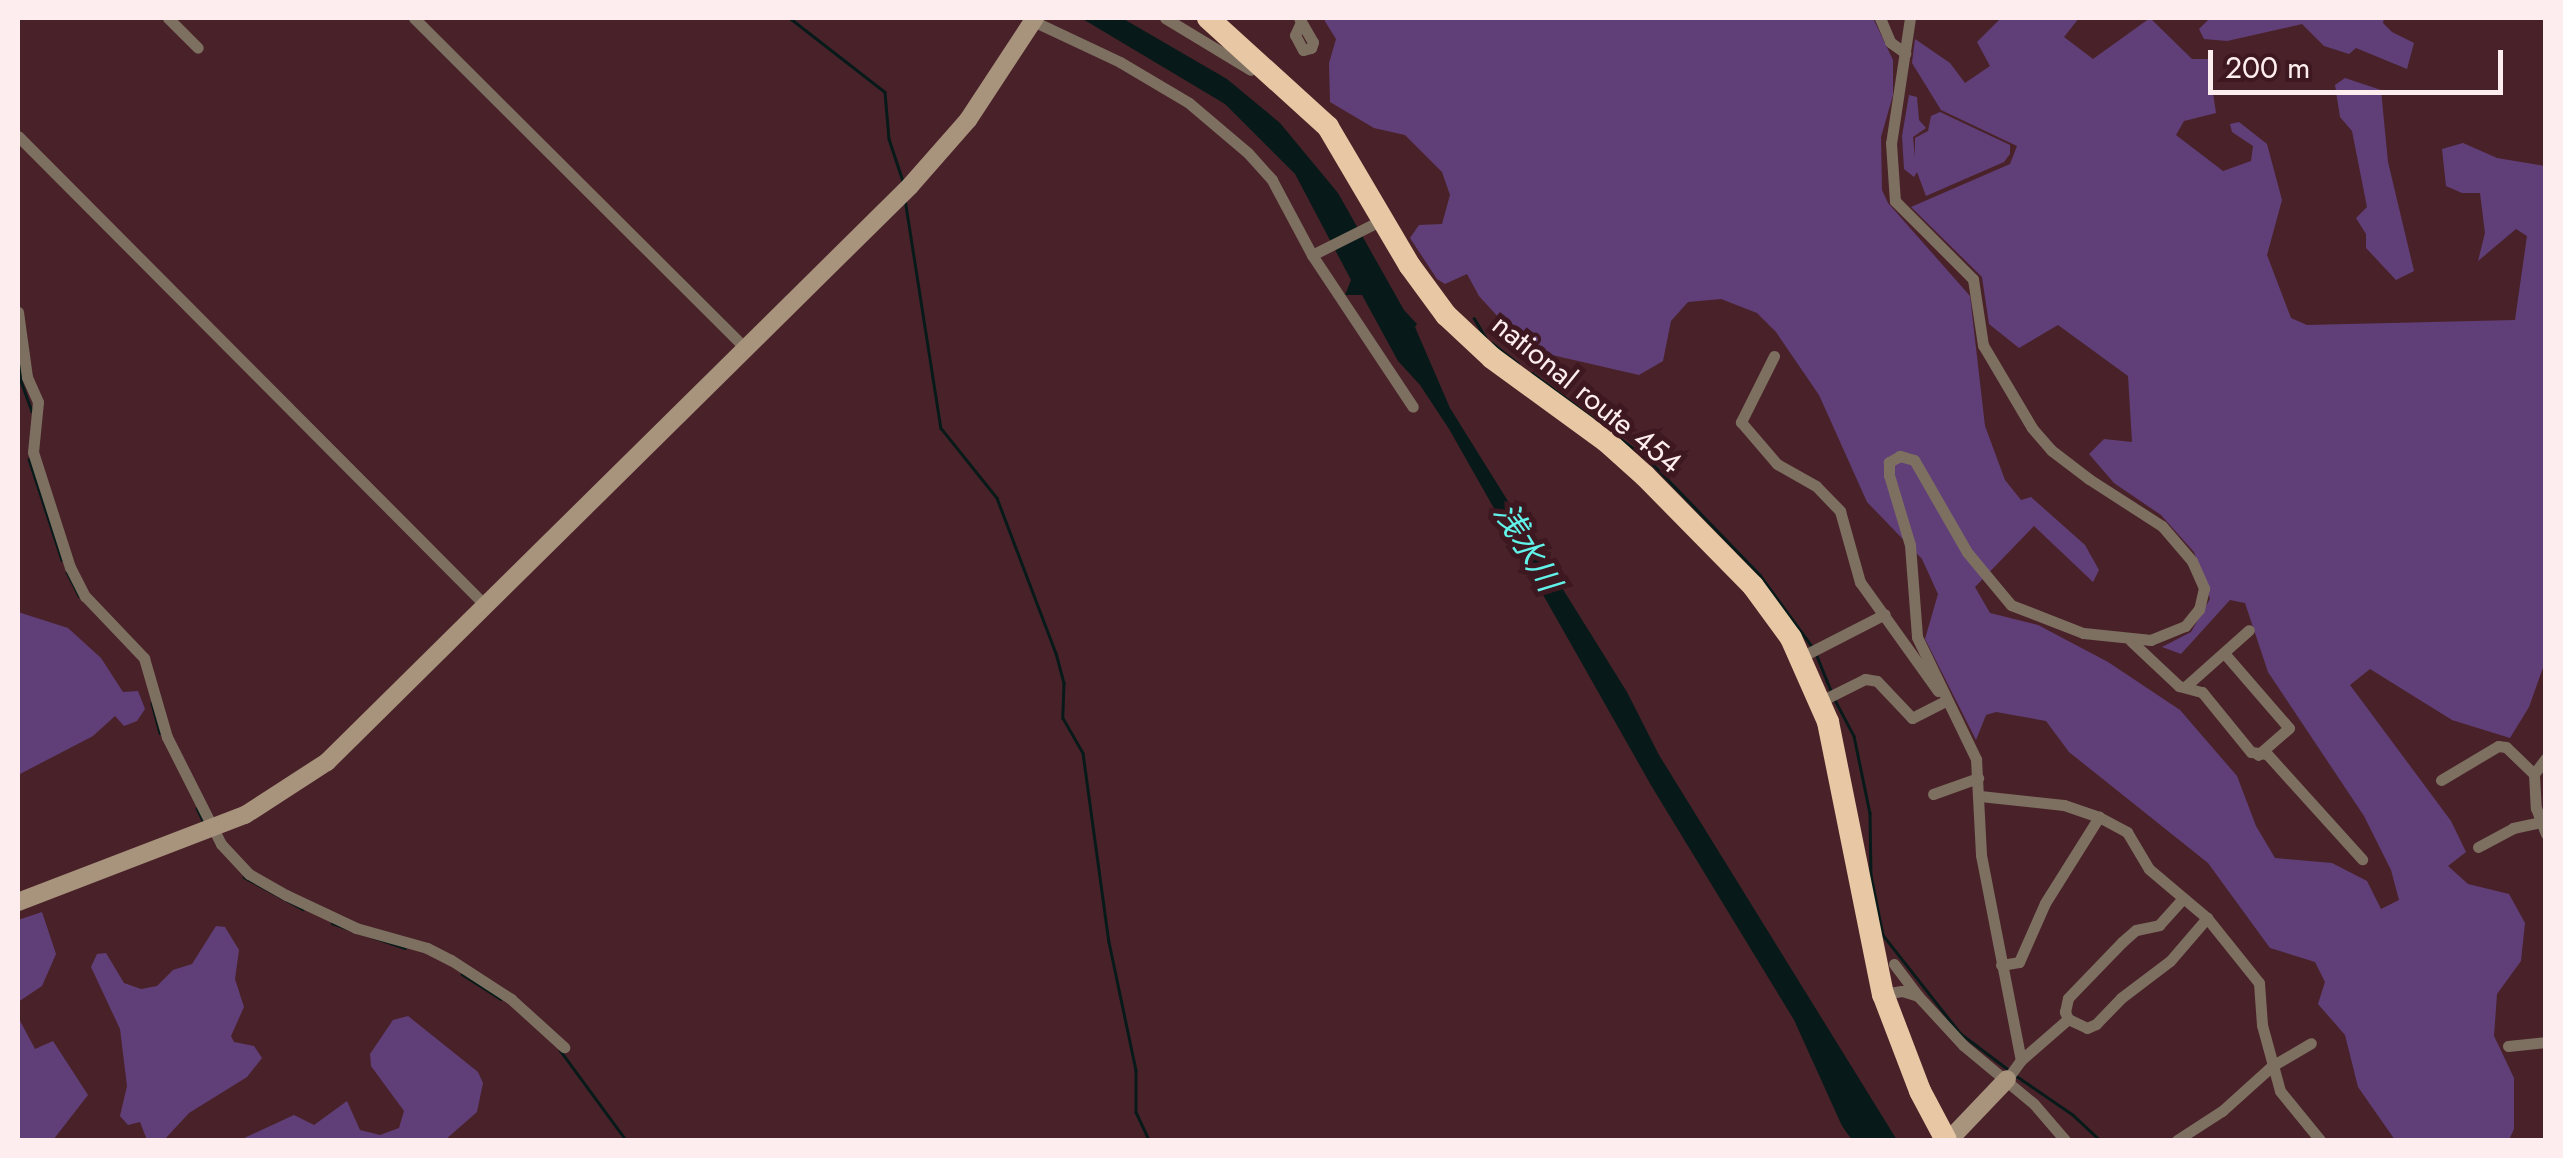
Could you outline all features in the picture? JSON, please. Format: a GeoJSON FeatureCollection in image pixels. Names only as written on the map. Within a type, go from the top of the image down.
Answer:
{"type":"FeatureCollection","features":[{"type":"Feature","properties":{"kind":"highway","name":"national route 454"},"geometry":{"type":"LineString","coordinates":[[1208,18],[1328,127],[1376,223],[1446,315],[1492,358],[1606,441],[1677,506],[1753,586],[1801,657],[1820,701],[1838,765],[1883,994],[1920,1091],[1947,1140]]}},
{"type":"Feature","properties":{"kind":"street"},"geometry":{"type":"LineString","coordinates":[[168,18],[198,48]]}},
{"type":"Feature","properties":{"kind":"street"},"geometry":{"type":"LineString","coordinates":[[414,18],[745,348]]}},
{"type":"Feature","properties":{"kind":"street"},"geometry":{"type":"LineString","coordinates":[[1165,18],[1242,63],[1298,110],[1326,143],[1376,223],[1316,251]]}},
{"type":"Feature","properties":{"kind":"street"},"geometry":{"type":"LineString","coordinates":[[1880,18],[1890,42],[1905,53]]}},
{"type":"Feature","properties":{"kind":"street"},"geometry":{"type":"LineString","coordinates":[[1910,18],[1891,143],[1896,202],[1973,279],[1982,345],[2032,428],[2076,469],[2162,526],[2192,561],[2204,588],[2199,609],[2186,626],[2150,640],[2131,641],[2083,632],[2012,605],[1967,552],[1914,460],[1900,456],[1890,462],[1889,475],[1910,545],[1916,638],[1976,758],[1981,855],[2021,1060]]}},
{"type":"Feature","properties":{"kind":"street"},"geometry":{"type":"LineString","coordinates":[[18,902],[212,828],[269,802],[328,762],[948,146],[1034,19],[1120,62],[1220,126],[1272,180],[1336,292],[1413,407]]}},
{"type":"Feature","properties":{"kind":"street"},"geometry":{"type":"LineString","coordinates":[[18,136],[486,606]]}},
{"type":"Feature","properties":{"kind":"street"},"geometry":{"type":"LineString","coordinates":[[18,312],[27,377],[38,402],[34,452],[70,567],[85,596],[144,658],[167,736],[212,828],[234,859],[258,880],[356,928],[427,948],[451,960],[511,1000],[564,1047]]}},
{"type":"Feature","properties":{"kind":"street"},"geometry":{"type":"LineString","coordinates":[[1774,356],[1741,422],[1777,464],[1816,486],[1840,512],[1860,582],[1948,703]]}},
{"type":"Feature","properties":{"kind":"street"},"geometry":{"type":"LineString","coordinates":[[1801,657],[1848,637],[1884,614]]}},
{"type":"Feature","properties":{"kind":"street"},"geometry":{"type":"LineString","coordinates":[[2186,686],[2250,630]]}},
{"type":"Feature","properties":{"kind":"street"},"geometry":{"type":"LineString","coordinates":[[2131,641],[2179,686],[2202,692],[2258,755]]}},
{"type":"Feature","properties":{"kind":"street"},"geometry":{"type":"LineString","coordinates":[[2224,653],[2289,728],[2258,755]]}},
{"type":"Feature","properties":{"kind":"street"},"geometry":{"type":"LineString","coordinates":[[1820,701],[1865,680],[1877,680],[1912,718],[1948,703]]}},
{"type":"Feature","properties":{"kind":"street"},"geometry":{"type":"LineString","coordinates":[[2441,780],[2498,746],[2506,747],[2534,774],[2543,828],[2513,828],[2478,847]]}},
{"type":"Feature","properties":{"kind":"street"},"geometry":{"type":"LineString","coordinates":[[2258,755],[2267,754],[2362,859]]}},
{"type":"Feature","properties":{"kind":"street"},"geometry":{"type":"LineString","coordinates":[[2534,774],[2546,758]]}},
{"type":"Feature","properties":{"kind":"street"},"geometry":{"type":"LineString","coordinates":[[1934,794],[1978,778]]}},
{"type":"Feature","properties":{"kind":"street"},"geometry":{"type":"LineString","coordinates":[[1980,796],[2041,802],[2100,817],[2126,832],[2148,869],[2208,918],[2259,983],[2272,1066],[2288,1102],[2320,1140]]}},
{"type":"Feature","properties":{"kind":"street"},"geometry":{"type":"LineString","coordinates":[[2001,965],[2019,962],[2045,903],[2100,817]]}},
{"type":"Feature","properties":{"kind":"street"},"geometry":{"type":"LineString","coordinates":[[1947,1140],[2007,1080],[2021,1060],[2068,1019],[2068,998],[2122,942],[2136,930],[2158,924],[2182,898]]}},
{"type":"Feature","properties":{"kind":"street"},"geometry":{"type":"LineString","coordinates":[[2068,1019],[2087,1028],[2096,1024],[2121,998],[2170,961],[2208,918]]}},
{"type":"Feature","properties":{"kind":"street"},"geometry":{"type":"LineString","coordinates":[[1894,964],[1963,1044],[2007,1080],[2066,1140]]}},
{"type":"Feature","properties":{"kind":"street"},"geometry":{"type":"LineString","coordinates":[[1883,994],[1902,991],[1918,996]]}},
{"type":"Feature","properties":{"kind":"street"},"geometry":{"type":"LineString","coordinates":[[2177,1140],[2222,1110],[2272,1066],[2311,1042]]}},
{"type":"Feature","properties":{"kind":"street"},"geometry":{"type":"LineString","coordinates":[[2508,1046],[2546,1042]]}},
{"type":"Feature","properties":{"kind":"shaded area"},"geometry":{"type":"Polygon","coordinates":[[[1323,18],[1873,18],[1893,60],[1893,95],[1881,137],[1882,190],[1888,203],[1970,296],[1985,426],[2005,480],[2021,500],[2031,497],[2085,545],[2099,570],[2093,582],[2034,526],[1975,587],[1990,613],[2038,625],[2108,662],[2180,710],[2237,776],[2256,826],[2275,858],[2332,863],[2367,881],[2381,909],[2399,900],[2391,870],[2364,816],[2268,672],[2245,603],[2230,600],[2181,654],[2162,647],[2191,632],[2210,599],[2194,552],[2161,515],[2114,483],[2089,454],[2104,439],[2132,442],[2128,376],[2058,325],[2019,348],[1989,324],[1982,277],[1911,207],[2010,164],[2017,146],[1941,110],[1912,63],[1915,39],[1950,63],[1965,83],[1990,66],[1977,42],[2001,18],[2079,18],[2064,37],[2093,59],[2150,18],[2192,59],[2208,59],[2216,113],[2184,121],[2176,135],[2223,171],[2251,161],[2253,146],[2232,132],[2230,124],[2239,122],[2267,144],[2282,200],[2267,255],[2291,318],[2307,325],[2515,320],[2527,236],[2516,229],[2478,261],[2485,233],[2480,193],[2462,193],[2446,186],[2442,149],[2463,143],[2497,158],[2545,166],[2546,659],[2529,707],[2510,738],[2452,720],[2370,669],[2350,685],[2451,821],[2466,852],[2448,866],[2468,884],[2509,894],[2525,923],[2521,961],[2497,994],[2494,1036],[2514,1078],[2514,1129],[2509,1140],[2395,1140],[2358,1087],[2345,1035],[2318,1004],[2325,982],[2315,962],[2270,948],[2208,863],[2069,752],[2046,721],[1996,712],[1986,715],[1976,740],[1925,639],[1938,594],[1922,559],[1867,502],[1819,395],[1776,332],[1757,313],[1721,299],[1688,302],[1671,321],[1663,361],[1639,375],[1552,355],[1520,341],[1479,296],[1467,274],[1445,284],[1437,279],[1410,238],[1419,225],[1442,224],[1450,195],[1442,172],[1405,135],[1374,128],[1330,102],[1329,63],[1336,39],[1323,18]]]}},
{"type":"Feature","properties":{"kind":"shaded area"},"geometry":{"type":"Polygon","coordinates":[[[2210,18],[2384,18],[2383,23],[2392,32],[2414,43],[2407,69],[2356,48],[2349,54],[2324,46],[2302,24],[2227,41],[2204,39],[2199,29],[2210,18]]]}},
{"type":"Feature","properties":{"kind":"shaded area"},"geometry":{"type":"Polygon","coordinates":[[[2345,78],[2381,90],[2388,162],[2414,271],[2396,280],[2366,248],[2366,234],[2356,218],[2367,207],[2352,131],[2340,117],[2335,85],[2345,78]]]}},
{"type":"Feature","properties":{"kind":"shaded area"},"geometry":{"type":"Polygon","coordinates":[[[1909,95],[1917,97],[1919,120],[1926,128],[1913,137],[1915,157],[1915,138],[1928,131],[1931,116],[1940,112],[2010,145],[2010,154],[2004,162],[1926,196],[1917,172],[1914,177],[1904,169],[1902,136],[1909,95]]]}},
{"type":"Feature","properties":{"kind":"shaded area"},"geometry":{"type":"Polygon","coordinates":[[[18,612],[68,628],[101,658],[123,692],[138,691],[145,709],[137,721],[124,726],[115,716],[93,736],[18,775],[18,612]]]}},
{"type":"Feature","properties":{"kind":"shaded area"},"geometry":{"type":"Polygon","coordinates":[[[42,912],[56,954],[42,986],[18,1002],[18,920],[42,912]]]}},
{"type":"Feature","properties":{"kind":"shaded area"},"geometry":{"type":"Polygon","coordinates":[[[216,926],[225,927],[239,950],[235,979],[244,1007],[231,1036],[234,1042],[254,1046],[262,1058],[247,1077],[189,1113],[164,1140],[147,1140],[140,1122],[128,1125],[120,1116],[127,1086],[120,1029],[91,967],[97,954],[106,953],[124,983],[141,989],[157,986],[173,970],[192,964],[216,926]]]}},
{"type":"Feature","properties":{"kind":"shaded area"},"geometry":{"type":"Polygon","coordinates":[[[408,1016],[478,1072],[483,1083],[477,1112],[445,1140],[240,1140],[294,1115],[314,1125],[347,1101],[360,1130],[380,1135],[399,1128],[404,1111],[371,1066],[370,1054],[393,1020],[408,1016]]]}},
{"type":"Feature","properties":{"kind":"shaded area"},"geometry":{"type":"Polygon","coordinates":[[[18,1017],[35,1049],[53,1041],[88,1095],[53,1140],[18,1140],[18,1017]]]}},
{"type":"Feature","properties":{"kind":"water","name":"浅水川"},"geometry":{"type":"Polygon","coordinates":[[[1081,18],[1122,18],[1227,79],[1280,123],[1338,193],[1404,310],[1417,324],[1450,408],[1627,692],[1659,755],[1897,1140],[1852,1140],[1842,1126],[1794,1020],[1652,787],[1449,429],[1420,385],[1398,361],[1362,295],[1345,295],[1351,280],[1295,174],[1225,104],[1081,18]]]}},
{"type":"Feature","properties":{"kind":"waterway"},"geometry":{"type":"LineString","coordinates":[[790,18],[885,92],[889,139],[903,181]]}},
{"type":"Feature","properties":{"kind":"waterway"},"geometry":{"type":"LineString","coordinates":[[905,199],[941,428],[997,498],[1056,653],[1064,683],[1063,718],[1083,753],[1109,942],[1136,1070],[1136,1112],[1149,1140]]}},
{"type":"Feature","properties":{"kind":"waterway"},"geometry":{"type":"LineString","coordinates":[[1474,318],[1486,338]]}},
{"type":"Feature","properties":{"kind":"waterway"},"geometry":{"type":"LineString","coordinates":[[1492,343],[1518,363]]}},
{"type":"Feature","properties":{"kind":"waterway"},"geometry":{"type":"LineString","coordinates":[[18,350],[21,381],[32,411]]}},
{"type":"Feature","properties":{"kind":"waterway"},"geometry":{"type":"LineString","coordinates":[[1532,373],[1648,459],[1760,575],[1811,645]]}},
{"type":"Feature","properties":{"kind":"waterway"},"geometry":{"type":"LineString","coordinates":[[29,459],[62,560]]}},
{"type":"Feature","properties":{"kind":"waterway"},"geometry":{"type":"LineString","coordinates":[[67,572],[79,596]]}},
{"type":"Feature","properties":{"kind":"waterway"},"geometry":{"type":"LineString","coordinates":[[1817,656],[1831,691]]}},
{"type":"Feature","properties":{"kind":"waterway"},"geometry":{"type":"LineString","coordinates":[[1834,698],[1854,736],[1870,813],[1871,875],[1883,935],[1960,1033],[2009,1070]]}},
{"type":"Feature","properties":{"kind":"waterway"},"geometry":{"type":"LineString","coordinates":[[152,703],[160,733]]}},
{"type":"Feature","properties":{"kind":"waterway"},"geometry":{"type":"LineString","coordinates":[[197,808],[204,823]]}},
{"type":"Feature","properties":{"kind":"waterway"},"geometry":{"type":"LineString","coordinates":[[244,877],[303,909]]}},
{"type":"Feature","properties":{"kind":"waterway"},"geometry":{"type":"LineString","coordinates":[[332,923],[405,948]]}},
{"type":"Feature","properties":{"kind":"waterway"},"geometry":{"type":"LineString","coordinates":[[462,974],[501,999]]}},
{"type":"Feature","properties":{"kind":"waterway"},"geometry":{"type":"LineString","coordinates":[[560,1050],[626,1140]]}},
{"type":"Feature","properties":{"kind":"waterway"},"geometry":{"type":"LineString","coordinates":[[2015,1075],[2072,1114],[2100,1140]]}}]}
